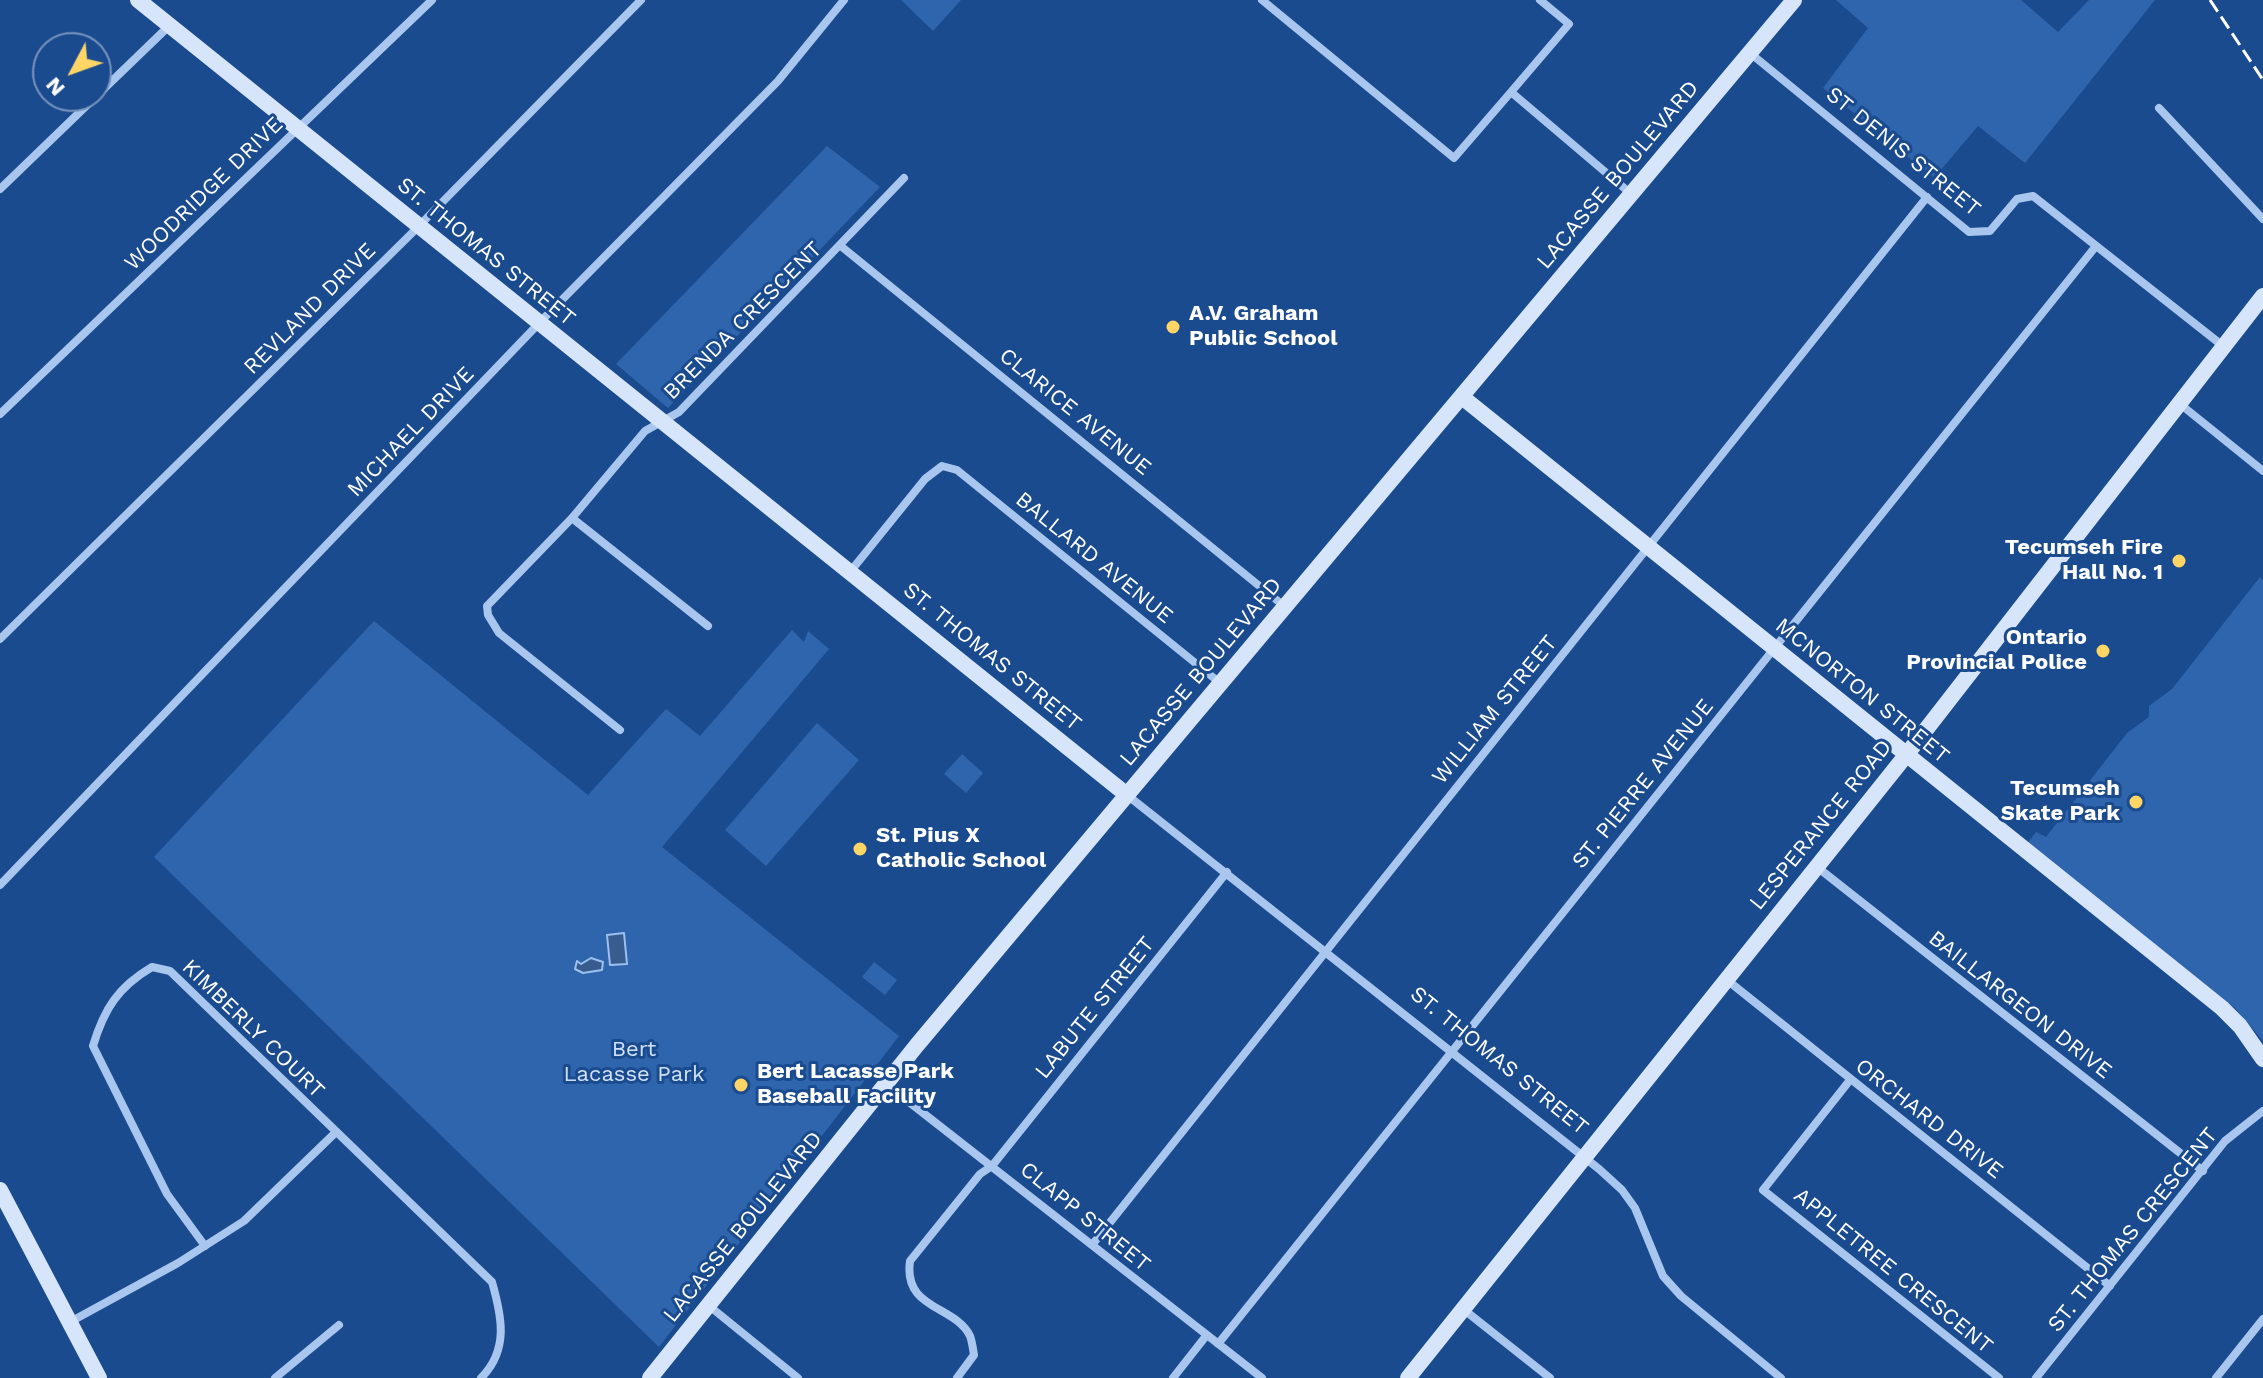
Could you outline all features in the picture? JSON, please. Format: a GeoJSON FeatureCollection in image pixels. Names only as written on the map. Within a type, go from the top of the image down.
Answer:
{"type":"FeatureCollection","features":[{"type":"Feature","properties":{"kind":"street","name":"ST. THOMAS STREET"},"geometry":{"type":"LineString","coordinates":[[138,0],[1127,795],[1583,1156],[1622,1190],[1635,1208],[1663,1276],[1681,1296],[1781,1378]]}},
{"type":"Feature","properties":{"kind":"street","name":"WOODRIDGE DRIVE"},"geometry":{"type":"LineString","coordinates":[[0,414],[432,0]]}},
{"type":"Feature","properties":{"kind":"street","name":"REVLAND DRIVE"},"geometry":{"type":"LineString","coordinates":[[0,639],[418,226],[641,0]]}},
{"type":"Feature","properties":{"kind":"street","name":"MICHAEL DRIVE"},"geometry":{"type":"LineString","coordinates":[[0,885],[539,324],[778,81],[844,0]]}},
{"type":"Feature","properties":{"kind":"street"},"geometry":{"type":"LineString","coordinates":[[1262,0],[1454,158],[1569,24],[1540,0]]}},
{"type":"Feature","properties":{"kind":"street","name":"LACASSE BOULEVARD"},"geometry":{"type":"LineString","coordinates":[[650,1378],[886,1084],[1794,0]]}},
{"type":"Feature","properties":{"kind":"street"},"geometry":{"type":"LineString","coordinates":[[0,189],[170,25]]}},
{"type":"Feature","properties":{"kind":"street","name":"ST DENIS STREET"},"geometry":{"type":"LineString","coordinates":[[1750,53],[1969,232],[1990,231],[2017,199],[2033,196],[2223,346]]}},
{"type":"Feature","properties":{"kind":"street"},"geometry":{"type":"LineString","coordinates":[[1511,92],[1630,193]]}},
{"type":"Feature","properties":{"kind":"street"},"geometry":{"type":"LineString","coordinates":[[2159,108],[2263,219]]}},
{"type":"Feature","properties":{"kind":"street","name":"BRENDA CRESCENT"},"geometry":{"type":"LineString","coordinates":[[620,730],[499,633],[488,615],[487,606],[572,518],[645,431],[679,412],[842,247],[904,178]]}},
{"type":"Feature","properties":{"kind":"street","name":"WILLIAM STREET"},"geometry":{"type":"LineString","coordinates":[[1092,1245],[1927,197]]}},
{"type":"Feature","properties":{"kind":"street","name":"ST. PIERRE AVENUE"},"geometry":{"type":"LineString","coordinates":[[1218,1344],[2096,246]]}},
{"type":"Feature","properties":{"kind":"street","name":"CLARICE AVENUE"},"geometry":{"type":"LineString","coordinates":[[842,247],[1284,606]]}},
{"type":"Feature","properties":{"kind":"street","name":"LESPERANCE ROAD"},"geometry":{"type":"LineString","coordinates":[[1408,1378],[1907,754],[2262,300]]}},
{"type":"Feature","properties":{"kind":"street","name":"MCNORTON STREET"},"geometry":{"type":"LineString","coordinates":[[1462,397],[2222,1008],[2240,1026],[2263,1059]]}},
{"type":"Feature","properties":{"kind":"street"},"geometry":{"type":"LineString","coordinates":[[2179,404],[2263,471]]}},
{"type":"Feature","properties":{"kind":"street","name":"BALLARD AVENUE"},"geometry":{"type":"LineString","coordinates":[[850,572],[925,479],[942,466],[957,470],[1221,684]]}},
{"type":"Feature","properties":{"kind":"street"},"geometry":{"type":"LineString","coordinates":[[572,518],[708,626]]}},
{"type":"Feature","properties":{"kind":"street","name":"BAILLARGEON DRIVE"},"geometry":{"type":"LineString","coordinates":[[1815,866],[2203,1171]]}},
{"type":"Feature","properties":{"kind":"street","name":"LABUTE STREET"},"geometry":{"type":"LineString","coordinates":[[957,1378],[974,1355],[969,1334],[916,1293],[907,1278],[910,1261],[980,1174],[992,1166],[1227,872]]}},
{"type":"Feature","properties":{"kind":"street","name":"KIMBERLY COURT"},"geometry":{"type":"LineString","coordinates":[[205,1246],[167,1194],[93,1046],[103,1012],[136,976],[152,967],[170,971],[492,1282],[502,1318],[500,1345],[491,1368],[481,1378]]}},
{"type":"Feature","properties":{"kind":"street","name":"ORCHARD DRIVE"},"geometry":{"type":"LineString","coordinates":[[1727,980],[2110,1286]]}},
{"type":"Feature","properties":{"kind":"street","name":"APPLETREE CRESCENT"},"geometry":{"type":"LineString","coordinates":[[1850,1080],[1763,1190],[1999,1378]]}},
{"type":"Feature","properties":{"kind":"street","name":"CLAPP STREET"},"geometry":{"type":"LineString","coordinates":[[886,1084],[1262,1378]]}},
{"type":"Feature","properties":{"kind":"street","name":"ST. THOMAS CRESCENT"},"geometry":{"type":"LineString","coordinates":[[2036,1378],[2225,1141],[2263,1111]]}},
{"type":"Feature","properties":{"kind":"street"},"geometry":{"type":"LineString","coordinates":[[70,1322],[244,1221],[335,1133]]}},
{"type":"Feature","properties":{"kind":"street"},"geometry":{"type":"LineString","coordinates":[[0,1190],[99,1378]]}},
{"type":"Feature","properties":{"kind":"street"},"geometry":{"type":"LineString","coordinates":[[708,1305],[798,1378]]}},
{"type":"Feature","properties":{"kind":"street"},"geometry":{"type":"LineString","coordinates":[[1463,1309],[1550,1378]]}},
{"type":"Feature","properties":{"kind":"street"},"geometry":{"type":"LineString","coordinates":[[2216,1378],[2263,1319]]}},
{"type":"Feature","properties":{"kind":"street"},"geometry":{"type":"LineString","coordinates":[[275,1378],[339,1325]]}},
{"type":"Feature","properties":{"kind":"street"},"geometry":{"type":"LineString","coordinates":[[1173,1378],[1206,1336]]}},
{"type":"Feature","properties":{"kind":"green space"},"geometry":{"type":"Polygon","coordinates":[[[901,0],[961,0],[933,31],[901,0]]]}},
{"type":"Feature","properties":{"kind":"green space"},"geometry":{"type":"Polygon","coordinates":[[[1836,0],[2021,0],[2058,32],[2089,0],[2155,0],[2025,163],[1978,126],[1934,178],[1823,88],[1868,28],[1836,0]]]}},
{"type":"Feature","properties":{"kind":"green space"},"geometry":{"type":"Polygon","coordinates":[[[827,146],[880,187],[668,408],[616,364],[827,146]]]}},
{"type":"Feature","properties":{"kind":"green space"},"geometry":{"type":"Polygon","coordinates":[[[2260,577],[2263,580],[2263,1041],[2235,1008],[2027,844],[2036,832],[2046,837],[2127,733],[2149,717],[2149,706],[2172,689],[2260,577]]]}},
{"type":"Feature","properties":{"kind":"green space","name":"Bert Lacasse Park"},"geometry":{"type":"Polygon","coordinates":[[[374,621],[588,795],[666,709],[700,736],[792,630],[804,642],[808,631],[829,649],[662,847],[899,1036],[659,1347],[154,857],[374,621]]]}},
{"type":"Feature","properties":{"kind":"green space"},"geometry":{"type":"Polygon","coordinates":[[[817,723],[859,760],[766,866],[725,830],[817,723]]]}},
{"type":"Feature","properties":{"kind":"green space"},"geometry":{"type":"Polygon","coordinates":[[[962,754],[983,773],[966,793],[944,774],[962,754]]]}},
{"type":"Feature","properties":{"kind":"green space"},"geometry":{"type":"Polygon","coordinates":[[[874,962],[897,980],[885,995],[862,977],[874,962]]]}},
{"type":"Feature","properties":{"kind":"shaded area"},"geometry":{"type":"Polygon","coordinates":[[[624,933],[627,964],[610,965],[607,935],[624,933]]]}},
{"type":"Feature","properties":{"kind":"shaded area"},"geometry":{"type":"Polygon","coordinates":[[[591,958],[603,962],[602,970],[583,973],[575,969],[577,961],[581,964],[591,958]]]}},
{"type":"Feature","properties":{"kind":"railway"},"geometry":{"type":"LineString","coordinates":[[2210,0],[2263,80]]}},
{"type":"Feature","properties":{"kind":"place","name":"A.V. Graham Public School"},"geometry":{"type":"Point","coordinates":[1173,327]}},
{"type":"Feature","properties":{"kind":"place","name":"Tecumseh Fire Hall No. 1"},"geometry":{"type":"Point","coordinates":[2179,561]}},
{"type":"Feature","properties":{"kind":"place","name":"Ontario Provincial Police"},"geometry":{"type":"Point","coordinates":[2103,651]}},
{"type":"Feature","properties":{"kind":"place","name":"Tecumseh Skate Park"},"geometry":{"type":"Point","coordinates":[2136,802]}},
{"type":"Feature","properties":{"kind":"place","name":"St. Pius X Catholic School"},"geometry":{"type":"Point","coordinates":[860,849]}},
{"type":"Feature","properties":{"kind":"place","name":"Bert Lacasse Park Baseball Facility"},"geometry":{"type":"Point","coordinates":[741,1085]}}]}
